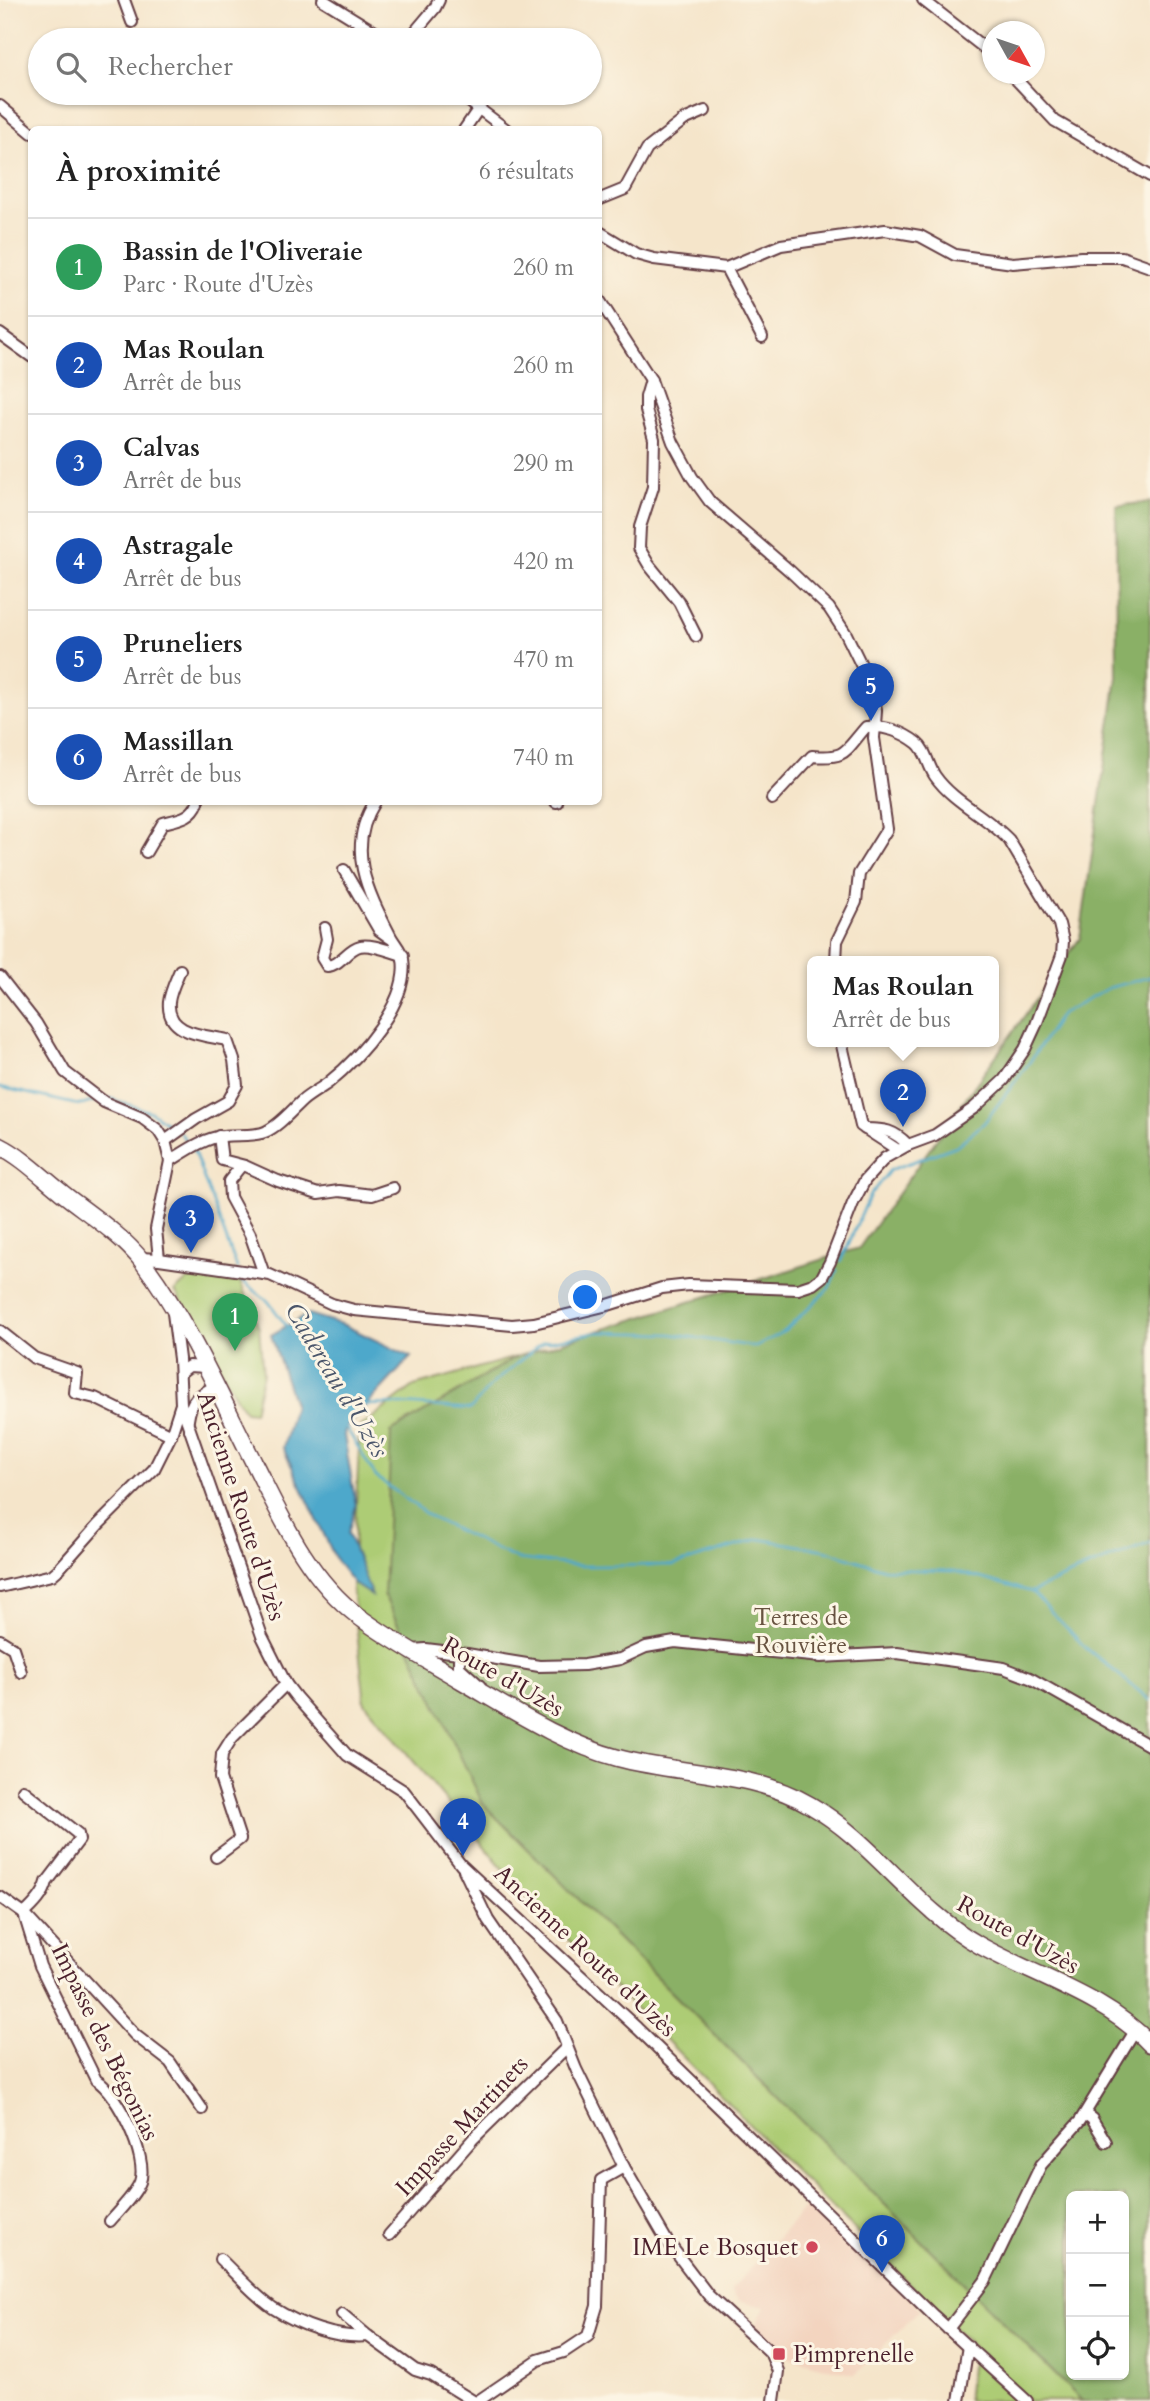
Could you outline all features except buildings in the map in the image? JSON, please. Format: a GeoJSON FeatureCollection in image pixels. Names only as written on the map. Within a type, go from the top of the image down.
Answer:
{"type":"FeatureCollection","features":[{"type":"Feature","properties":{"kind":"main road","name":"Route d'Uzès"},"geometry":{"type":"LineString","coordinates":[[0,1146],[56,1188],[140,1258],[173,1308],[206,1367],[292,1538],[323,1583],[357,1615],[494,1700],[581,1746],[620,1758],[743,1781],[777,1790],[809,1804],[856,1840],[925,1906],[950,1926],[1004,1959],[1094,2002],[1150,2044]]}},
{"type":"Feature","properties":{"kind":"street"},"geometry":{"type":"LineString","coordinates":[[124,0],[132,22]]}},
{"type":"Feature","properties":{"kind":"street"},"geometry":{"type":"LineString","coordinates":[[323,0],[368,28]]}},
{"type":"Feature","properties":{"kind":"street"},"geometry":{"type":"LineString","coordinates":[[418,28],[439,0]]}},
{"type":"Feature","properties":{"kind":"street"},"geometry":{"type":"LineString","coordinates":[[923,0],[982,43]]}},
{"type":"Feature","properties":{"kind":"street"},"geometry":{"type":"LineString","coordinates":[[1020,84],[1055,121],[1150,176]]}},
{"type":"Feature","properties":{"kind":"street"},"geometry":{"type":"LineString","coordinates":[[475,105],[502,126]]}},
{"type":"Feature","properties":{"kind":"street"},"geometry":{"type":"LineString","coordinates":[[0,106],[28,130]]}},
{"type":"Feature","properties":{"kind":"street"},"geometry":{"type":"LineString","coordinates":[[467,126],[479,108]]}},
{"type":"Feature","properties":{"kind":"street"},"geometry":{"type":"LineString","coordinates":[[602,198],[625,189],[647,149],[684,120],[705,111]]}},
{"type":"Feature","properties":{"kind":"street"},"geometry":{"type":"LineString","coordinates":[[602,233],[636,254],[654,259],[726,268],[781,245],[885,230],[920,236],[955,255],[1013,263],[1081,257],[1122,257],[1150,267]]}},
{"type":"Feature","properties":{"kind":"street"},"geometry":{"type":"LineString","coordinates":[[726,268],[762,337]]}},
{"type":"Feature","properties":{"kind":"street"},"geometry":{"type":"LineString","coordinates":[[602,304],[651,380],[673,443],[692,477],[710,502],[829,608],[846,634],[873,689],[876,710],[874,726],[887,829],[859,874],[856,902],[837,940],[836,956]]}},
{"type":"Feature","properties":{"kind":"street"},"geometry":{"type":"LineString","coordinates":[[0,334],[28,354]]}},
{"type":"Feature","properties":{"kind":"street"},"geometry":{"type":"LineString","coordinates":[[651,380],[646,397],[646,410],[654,439],[653,487],[640,527],[639,548],[679,602],[696,636]]}},
{"type":"Feature","properties":{"kind":"street"},"geometry":{"type":"LineString","coordinates":[[140,1258],[159,1258],[264,1274],[332,1304],[354,1310],[512,1325],[595,1308],[662,1288],[689,1285],[798,1289],[813,1284],[822,1276],[830,1262],[852,1203],[865,1180],[885,1158],[903,1147],[935,1135],[1004,1080],[1025,1049],[1036,1025],[1062,955],[1063,941],[1059,924],[1016,850],[1000,830],[964,805],[943,786],[933,773],[920,745],[902,733],[874,726],[866,727],[840,756],[812,756],[772,799]]}},
{"type":"Feature","properties":{"kind":"street"},"geometry":{"type":"LineString","coordinates":[[146,852],[163,823],[187,817],[197,805]]}},
{"type":"Feature","properties":{"kind":"street"},"geometry":{"type":"LineString","coordinates":[[170,1161],[219,1136],[265,1132],[304,1098],[328,1083],[353,1059],[387,1018],[400,992],[405,970],[403,955],[392,940],[364,882],[360,848],[367,814],[373,805]]}},
{"type":"Feature","properties":{"kind":"street"},"geometry":{"type":"LineString","coordinates":[[344,870],[379,930],[392,940]]}},
{"type":"Feature","properties":{"kind":"street"},"geometry":{"type":"LineString","coordinates":[[325,928],[327,939],[323,958],[327,966],[333,966],[362,945],[403,955]]}},
{"type":"Feature","properties":{"kind":"street"},"geometry":{"type":"LineString","coordinates":[[165,1140],[229,1101],[237,1085],[234,1060],[227,1040],[183,1031],[171,1018],[169,1003],[180,970]]}},
{"type":"Feature","properties":{"kind":"street"},"geometry":{"type":"LineString","coordinates":[[0,977],[37,1023],[65,1072],[100,1100],[142,1118],[158,1129],[165,1140],[170,1161],[156,1229],[159,1258]]}},
{"type":"Feature","properties":{"kind":"street"},"geometry":{"type":"LineString","coordinates":[[842,1047],[860,1126],[903,1147]]}},
{"type":"Feature","properties":{"kind":"street"},"geometry":{"type":"LineString","coordinates":[[219,1136],[222,1160],[318,1194],[339,1191],[372,1195],[393,1188]]}},
{"type":"Feature","properties":{"kind":"street"},"geometry":{"type":"LineString","coordinates":[[241,1166],[229,1181],[230,1197],[250,1234],[264,1274]]}},
{"type":"Feature","properties":{"kind":"street","name":"Ancienne Route d'Uzès"},"geometry":{"type":"LineString","coordinates":[[173,1308],[181,1404],[262,1636],[286,1684],[347,1755],[404,1791],[461,1865],[637,2028],[948,2329],[1027,2401]]}},
{"type":"Feature","properties":{"kind":"street"},"geometry":{"type":"LineString","coordinates":[[0,1331],[34,1358],[77,1373],[75,1393],[95,1398],[171,1435]]}},
{"type":"Feature","properties":{"kind":"street"},"geometry":{"type":"LineString","coordinates":[[180,1373],[189,1366],[206,1367]]}},
{"type":"Feature","properties":{"kind":"street"},"geometry":{"type":"LineString","coordinates":[[180,1386],[186,1392],[200,1395]]}},
{"type":"Feature","properties":{"kind":"street"},"geometry":{"type":"LineString","coordinates":[[187,1423],[190,1405],[215,1386]]}},
{"type":"Feature","properties":{"kind":"street"},"geometry":{"type":"LineString","coordinates":[[0,1587],[52,1575],[59,1569],[154,1469],[171,1435],[181,1404]]}},
{"type":"Feature","properties":{"kind":"street"},"geometry":{"type":"LineString","coordinates":[[0,1640],[13,1648],[22,1672]]}},
{"type":"Feature","properties":{"kind":"street"},"geometry":{"type":"LineString","coordinates":[[412,1650],[467,1654],[539,1666],[584,1665],[620,1660],[646,1647],[675,1642],[821,1657],[897,1653],[1012,1671],[1030,1678],[1150,1746]]}},
{"type":"Feature","properties":{"kind":"street"},"geometry":{"type":"LineString","coordinates":[[438,1666],[439,1658],[449,1652]]}},
{"type":"Feature","properties":{"kind":"street"},"geometry":{"type":"LineString","coordinates":[[438,1666],[467,1654]]}},
{"type":"Feature","properties":{"kind":"street"},"geometry":{"type":"LineString","coordinates":[[467,1654],[459,1659],[459,1667],[494,1700]]}},
{"type":"Feature","properties":{"kind":"street"},"geometry":{"type":"LineString","coordinates":[[216,1857],[240,1839],[220,1778],[222,1755],[232,1738],[286,1684]]}},
{"type":"Feature","properties":{"kind":"street"},"geometry":{"type":"LineString","coordinates":[[23,1790],[63,1820],[78,1834],[79,1840],[47,1882],[34,1906],[24,1914]]}},
{"type":"Feature","properties":{"kind":"street"},"geometry":{"type":"LineString","coordinates":[[461,1865],[488,1920],[557,2021],[624,2167],[667,2241],[709,2296],[770,2352],[778,2371],[774,2401]]}},
{"type":"Feature","properties":{"kind":"street","name":"Impasse des Bégonias"},"geometry":{"type":"LineString","coordinates":[[0,1897],[24,1914],[135,2035],[170,2062],[202,2109]]}},
{"type":"Feature","properties":{"kind":"street","name":"Impasse des Bégonias"},"geometry":{"type":"LineString","coordinates":[[24,1914],[40,1966],[96,2080],[105,2085],[113,2095],[132,2133],[141,2165],[140,2183],[110,2221]]}},
{"type":"Feature","properties":{"kind":"street"},"geometry":{"type":"LineString","coordinates":[[948,2329],[985,2281],[1041,2165],[1084,2114],[1135,2031]]}},
{"type":"Feature","properties":{"kind":"street","name":"Impasse Martinets"},"geometry":{"type":"LineString","coordinates":[[389,2235],[473,2139],[567,2047]]}},
{"type":"Feature","properties":{"kind":"street"},"geometry":{"type":"LineString","coordinates":[[1084,2114],[1092,2119],[1106,2142]]}},
{"type":"Feature","properties":{"kind":"street"},"geometry":{"type":"LineString","coordinates":[[342,2314],[415,2370],[432,2375],[475,2401],[538,2360],[564,2352],[588,2336],[597,2306],[601,2180],[624,2167]]}},
{"type":"Feature","properties":{"kind":"street"},"geometry":{"type":"LineString","coordinates":[[220,2259],[273,2308],[312,2327],[351,2338],[368,2336]]}},
{"type":"Feature","properties":{"kind":"street"},"geometry":{"type":"LineString","coordinates":[[959,2401],[968,2346]]}},
{"type":"Feature","properties":{"kind":"shaded area","name":"IME Le Bosquet"},"geometry":{"type":"Polygon","coordinates":[[[808,2204],[920,2309],[855,2375],[787,2357],[754,2328],[765,2307],[738,2301],[731,2290],[808,2204]]]}},
{"type":"Feature","properties":{"kind":"green space","name":"Terres de Rouvière"},"geometry":{"type":"Polygon","coordinates":[[[1150,502],[1150,2401],[1082,2401],[483,1804],[384,1595],[391,1432],[516,1357],[859,1248],[1080,938],[1117,677],[1116,506],[1150,502]]]}},
{"type":"Feature","properties":{"kind":"green space"},"geometry":{"type":"Polygon","coordinates":[[[202,1267],[236,1272],[259,1328],[263,1374],[254,1412],[245,1411],[238,1401],[175,1291],[202,1267]]]}},
{"type":"Feature","properties":{"kind":"green space"},"geometry":{"type":"Polygon","coordinates":[[[516,1357],[391,1432],[483,1804],[1082,2401],[1028,2401],[787,2163],[531,1902],[365,1703],[352,1587],[360,1427],[414,1386],[516,1357]]]}},
{"type":"Feature","properties":{"kind":"green space"},"geometry":{"type":"Polygon","coordinates":[[[972,2358],[1017,2401],[967,2401],[972,2358]]]}},
{"type":"Feature","properties":{"kind":"water"},"geometry":{"type":"Polygon","coordinates":[[[308,1314],[344,1325],[411,1357],[346,1427],[344,1435],[356,1506],[348,1533],[372,1596],[355,1585],[337,1562],[283,1448],[294,1404],[271,1335],[308,1314]]]}},
{"type":"Feature","properties":{"kind":"waterway"},"geometry":{"type":"LineString","coordinates":[[841,1261],[870,1195],[890,1170],[956,1146],[984,1123],[1029,1063],[1061,1014],[1108,988],[1150,977]]}},
{"type":"Feature","properties":{"kind":"waterway","name":"Cadereau d'Uzès"},"geometry":{"type":"LineString","coordinates":[[0,1087],[74,1104],[82,1105],[95,1101]]}},
{"type":"Feature","properties":{"kind":"waterway","name":"Cadereau d'Uzès"},"geometry":{"type":"LineString","coordinates":[[109,1098],[151,1112],[175,1129]]}},
{"type":"Feature","properties":{"kind":"waterway","name":"Cadereau d'Uzès"},"geometry":{"type":"LineString","coordinates":[[180,1133],[189,1144]]}},
{"type":"Feature","properties":{"kind":"waterway","name":"Cadereau d'Uzès"},"geometry":{"type":"LineString","coordinates":[[193,1149],[237,1268]]}},
{"type":"Feature","properties":{"kind":"waterway"},"geometry":{"type":"LineString","coordinates":[[364,1405],[402,1404],[471,1409],[492,1384],[543,1342],[599,1332],[671,1334],[756,1347],[785,1331],[829,1288],[837,1270]]}},
{"type":"Feature","properties":{"kind":"waterway","name":"Cadereau d'Uzès"},"geometry":{"type":"LineString","coordinates":[[239,1274],[241,1280],[268,1301],[288,1328]]}},
{"type":"Feature","properties":{"kind":"waterway","name":"Cadereau d'Uzès"},"geometry":{"type":"LineString","coordinates":[[344,1424],[376,1477],[432,1518],[516,1559],[583,1566],[674,1565],[759,1539],[825,1550],[884,1569],[954,1571],[1032,1592],[1086,1648],[1150,1700]]}},
{"type":"Feature","properties":{"kind":"waterway"},"geometry":{"type":"LineString","coordinates":[[1032,1592],[1150,1543]]}},
{"type":"Feature","properties":{"kind":"place","name":"Pruneliers"},"geometry":{"type":"Point","coordinates":[871,721]}},
{"type":"Feature","properties":{"kind":"place","name":"Mas Roulan"},"geometry":{"type":"Point","coordinates":[903,1127]}},
{"type":"Feature","properties":{"kind":"place","name":"Calvas"},"geometry":{"type":"Point","coordinates":[191,1253]}},
{"type":"Feature","properties":{"kind":"place","name":"Bassin de l'Oliveraie"},"geometry":{"type":"Point","coordinates":[235,1351]}},
{"type":"Feature","properties":{"kind":"place","name":"Astragale"},"geometry":{"type":"Point","coordinates":[463,1856]}},
{"type":"Feature","properties":{"kind":"place","name":"IME Le Bosquet"},"geometry":{"type":"Point","coordinates":[812,2247]}},
{"type":"Feature","properties":{"kind":"place","name":"Massillan"},"geometry":{"type":"Point","coordinates":[882,2273]}},
{"type":"Feature","properties":{"kind":"place","name":"Pimprenelle"},"geometry":{"type":"Point","coordinates":[779,2354]}}]}
